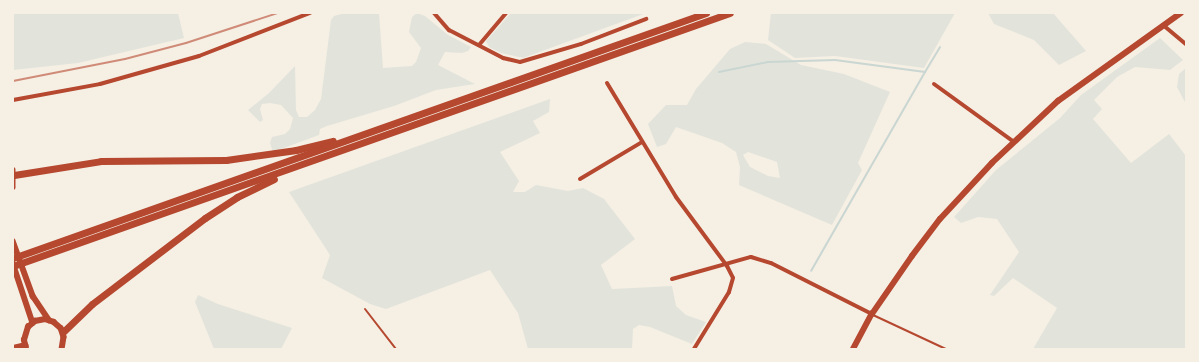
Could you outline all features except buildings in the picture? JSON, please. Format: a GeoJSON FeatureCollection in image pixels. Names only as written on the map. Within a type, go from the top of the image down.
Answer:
{"type":"FeatureCollection","features":[{"type":"Feature","properties":{"kind":"highway"},"geometry":{"type":"LineString","coordinates":[[13,258],[706,13]]}},
{"type":"Feature","properties":{"kind":"highway"},"geometry":{"type":"LineString","coordinates":[[13,264],[324,157],[730,13]]}},
{"type":"Feature","properties":{"kind":"highway"},"geometry":{"type":"LineString","coordinates":[[14,173],[101,161],[233,159],[296,150],[385,127]]}},
{"type":"Feature","properties":{"kind":"highway"},"geometry":{"type":"LineString","coordinates":[[63,332],[103,296],[221,206],[259,186],[324,157]]}},
{"type":"Feature","properties":{"kind":"highway"},"geometry":{"type":"LineString","coordinates":[[13,348],[26,347]]}},
{"type":"Feature","properties":{"kind":"main road"},"geometry":{"type":"LineString","coordinates":[[852,349],[872,314],[940,219],[1014,142],[1058,101],[1181,13]]}},
{"type":"Feature","properties":{"kind":"main road"},"geometry":{"type":"LineString","coordinates":[[13,187],[14,173]]}},
{"type":"Feature","properties":{"kind":"main road"},"geometry":{"type":"LineString","coordinates":[[13,241],[33,296],[49,320],[58,325],[63,332],[62,349]]}},
{"type":"Feature","properties":{"kind":"main road"},"geometry":{"type":"LineString","coordinates":[[13,264],[33,323]]}},
{"type":"Feature","properties":{"kind":"main road"},"geometry":{"type":"LineString","coordinates":[[26,347],[25,332],[33,323],[49,320]]}},
{"type":"Feature","properties":{"kind":"street"},"geometry":{"type":"LineString","coordinates":[[13,100],[100,84],[199,56],[310,13]]}},
{"type":"Feature","properties":{"kind":"street"},"geometry":{"type":"LineString","coordinates":[[434,13],[449,30],[503,58],[520,62],[581,44],[646,19]]}},
{"type":"Feature","properties":{"kind":"street"},"geometry":{"type":"LineString","coordinates":[[479,45],[506,13]]}},
{"type":"Feature","properties":{"kind":"street"},"geometry":{"type":"LineString","coordinates":[[1163,25],[1186,44]]}},
{"type":"Feature","properties":{"kind":"street"},"geometry":{"type":"LineString","coordinates":[[607,83],[676,197],[728,266],[733,278],[729,292],[694,349]]}},
{"type":"Feature","properties":{"kind":"street"},"geometry":{"type":"LineString","coordinates":[[934,84],[1014,142]]}},
{"type":"Feature","properties":{"kind":"street"},"geometry":{"type":"LineString","coordinates":[[580,179],[642,142]]}},
{"type":"Feature","properties":{"kind":"street"},"geometry":{"type":"LineString","coordinates":[[672,279],[728,266],[738,259],[751,257],[771,263],[872,314]]}},
{"type":"Feature","properties":{"kind":"lane"},"geometry":{"type":"LineString","coordinates":[[364,309],[396,349]]}},
{"type":"Feature","properties":{"kind":"lane"},"geometry":{"type":"LineString","coordinates":[[872,314],[946,349]]}},
{"type":"Feature","properties":{"kind":"shaded area"},"geometry":{"type":"Polygon","coordinates":[[[13,13],[178,13],[184,38],[78,63],[13,70],[13,13]]]}},
{"type":"Feature","properties":{"kind":"shaded area"},"geometry":{"type":"Polygon","coordinates":[[[345,13],[379,13],[383,68],[412,66],[416,62],[421,48],[409,32],[412,17],[417,13],[425,16],[448,35],[471,47],[468,51],[462,53],[445,52],[438,65],[475,84],[436,90],[394,106],[327,126],[320,129],[319,135],[273,152],[270,143],[272,137],[285,134],[290,129],[293,118],[281,105],[270,103],[262,104],[260,109],[263,120],[260,122],[248,110],[269,93],[295,66],[296,110],[299,117],[307,117],[315,110],[321,99],[331,20],[334,16],[345,13]]]}},
{"type":"Feature","properties":{"kind":"shaded area"},"geometry":{"type":"Polygon","coordinates":[[[511,13],[646,13],[523,58],[501,53],[489,47],[486,41],[511,13]]]}},
{"type":"Feature","properties":{"kind":"shaded area"},"geometry":{"type":"Polygon","coordinates":[[[771,13],[955,13],[924,68],[835,56],[795,58],[768,40],[771,13]]]}},
{"type":"Feature","properties":{"kind":"shaded area"},"geometry":{"type":"Polygon","coordinates":[[[988,13],[1053,13],[1086,51],[1059,65],[1034,40],[994,24],[988,13]]]}},
{"type":"Feature","properties":{"kind":"shaded area"},"geometry":{"type":"Polygon","coordinates":[[[1160,38],[1183,60],[1170,70],[1135,67],[1117,77],[1094,100],[1102,109],[1093,119],[1131,163],[1169,134],[1186,156],[1186,349],[1033,349],[1057,308],[1013,278],[994,296],[990,295],[1019,252],[997,219],[978,217],[961,223],[954,217],[996,170],[1060,118],[1081,95],[1160,38]]]}},
{"type":"Feature","properties":{"kind":"shaded area"},"geometry":{"type":"Polygon","coordinates":[[[745,42],[766,44],[801,65],[844,74],[890,92],[858,163],[862,170],[832,225],[739,185],[740,167],[736,152],[722,143],[676,127],[666,144],[657,147],[648,124],[666,105],[687,105],[696,89],[730,49],[745,42]],[[748,152],[743,155],[750,167],[768,176],[780,178],[777,162],[748,152]]]}},
{"type":"Feature","properties":{"kind":"shaded area"},"geometry":{"type":"Polygon","coordinates":[[[1186,68],[1186,104],[1177,87],[1179,74],[1186,68]]]}},
{"type":"Feature","properties":{"kind":"shaded area"},"geometry":{"type":"Polygon","coordinates":[[[550,99],[549,112],[533,121],[540,133],[500,152],[519,181],[513,192],[525,192],[536,185],[568,191],[583,188],[604,199],[635,239],[601,265],[612,289],[672,286],[676,306],[686,315],[706,322],[692,344],[650,327],[639,325],[633,329],[632,349],[528,349],[518,313],[490,270],[386,309],[370,304],[322,278],[330,255],[289,192],[550,99]]]}},
{"type":"Feature","properties":{"kind":"shaded area"},"geometry":{"type":"Polygon","coordinates":[[[198,295],[218,304],[292,328],[281,349],[214,349],[195,302],[198,295]]]}},
{"type":"Feature","properties":{"kind":"waterway"},"geometry":{"type":"LineString","coordinates":[[925,72],[940,47]]}},
{"type":"Feature","properties":{"kind":"waterway"},"geometry":{"type":"LineString","coordinates":[[719,72],[768,62],[835,60],[925,72],[811,271]]}},
{"type":"Feature","properties":{"kind":"railway"},"geometry":{"type":"LineString","coordinates":[[13,81],[125,59],[186,43],[278,13]]}}]}
